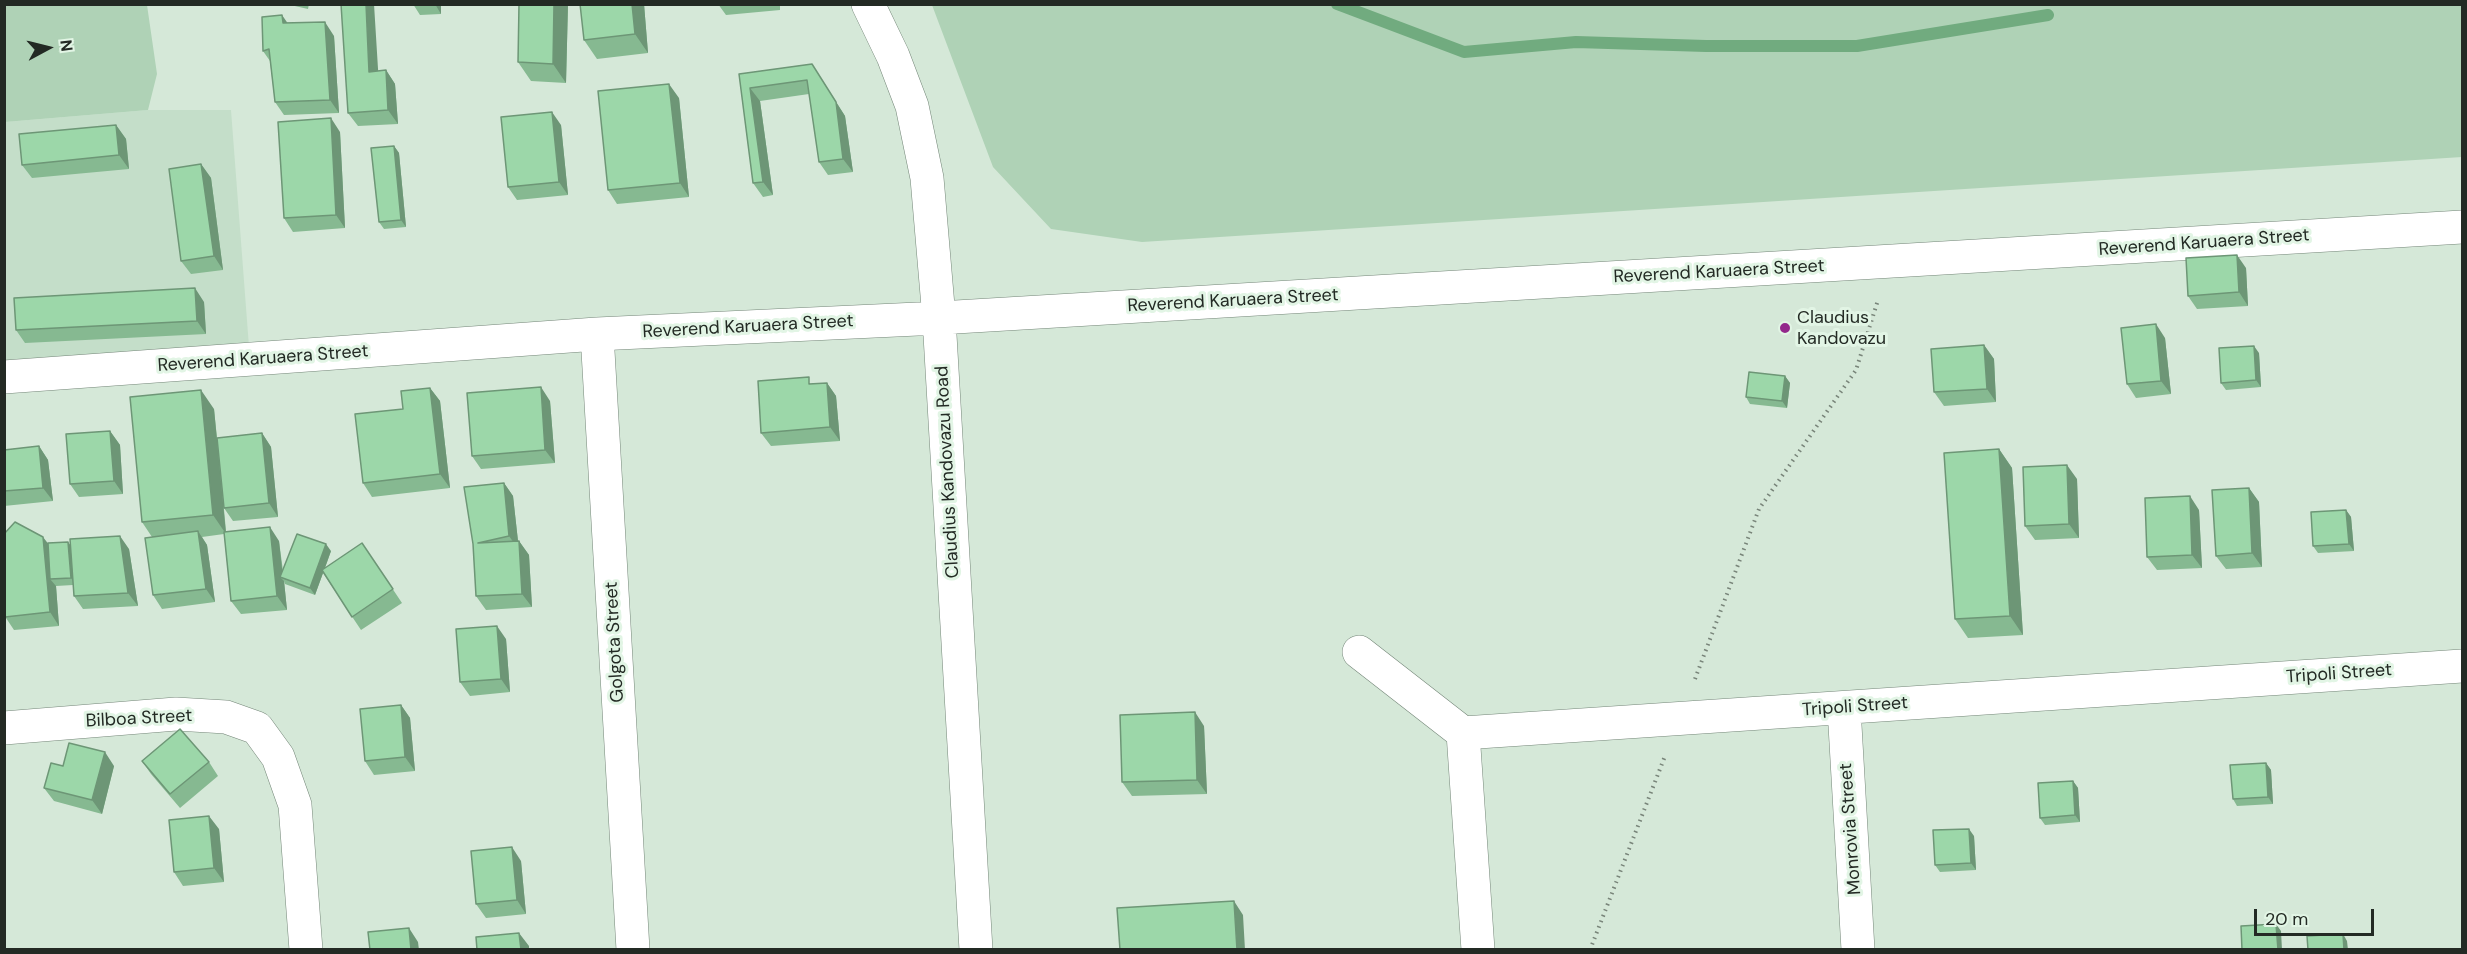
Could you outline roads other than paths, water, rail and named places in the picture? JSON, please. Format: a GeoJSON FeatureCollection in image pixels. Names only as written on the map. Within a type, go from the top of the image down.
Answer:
{"type":"FeatureCollection","features":[{"type":"Feature","properties":{"kind":"street","name":"Claudius Kandovazu Road"},"geometry":{"type":"LineString","coordinates":[[868,4],[893,56],[912,106],[927,178],[939,318],[976,950]]}},
{"type":"Feature","properties":{"kind":"street","name":"Reverend Karuaera Street"},"geometry":{"type":"LineString","coordinates":[[4,377],[597,334],[939,318],[2463,227]]}},
{"type":"Feature","properties":{"kind":"street","name":"Golgota Street"},"geometry":{"type":"LineString","coordinates":[[597,334],[633,950]]}},
{"type":"Feature","properties":{"kind":"street"},"geometry":{"type":"LineString","coordinates":[[1359,652],[1463,733],[1479,950]]}},
{"type":"Feature","properties":{"kind":"street","name":"Tripoli Street"},"geometry":{"type":"LineString","coordinates":[[1463,733],[2463,666]]}},
{"type":"Feature","properties":{"kind":"street","name":"Monrovia Street"},"geometry":{"type":"LineString","coordinates":[[1844,708],[1858,950]]}},
{"type":"Feature","properties":{"kind":"street","name":"Bilboa Street"},"geometry":{"type":"LineString","coordinates":[[4,728],[176,714],[226,717],[257,728],[278,757],[295,805],[306,950]]}},
{"type":"Feature","properties":{"kind":"waterway"},"geometry":{"type":"LineString","coordinates":[[1337,4],[1464,52],[1576,42],[1706,46],[1857,46],[2048,15]]}},
{"type":"Feature","properties":{"kind":"place","name":"Claudius Kandovazu"},"geometry":{"type":"Point","coordinates":[1785,328]}}]}
